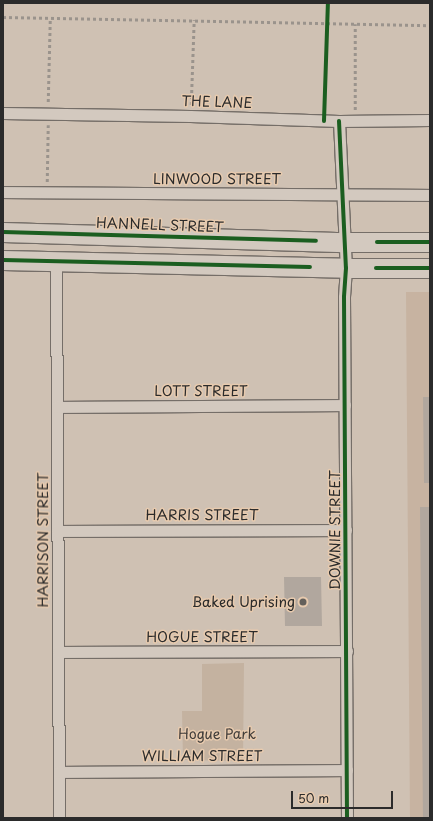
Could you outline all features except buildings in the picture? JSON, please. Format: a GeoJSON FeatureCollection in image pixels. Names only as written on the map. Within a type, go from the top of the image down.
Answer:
{"type":"FeatureCollection","features":[{"type":"Feature","properties":{"kind":"highway","name":"HANNELL STREET"},"geometry":{"type":"LineString","coordinates":[[3,232],[345,242],[430,242]]}},
{"type":"Feature","properties":{"kind":"highway"},"geometry":{"type":"LineString","coordinates":[[3,260],[346,268],[430,268]]}},
{"type":"Feature","properties":{"kind":"street","name":"THE LANE"},"geometry":{"type":"LineString","coordinates":[[3,113],[190,116],[338,121],[430,120]]}},
{"type":"Feature","properties":{"kind":"street","name":"DOWNIE STREET"},"geometry":{"type":"LineString","coordinates":[[338,121],[346,268],[345,405],[347,818]]}},
{"type":"Feature","properties":{"kind":"street","name":"LINWOOD STREET"},"geometry":{"type":"LineString","coordinates":[[3,192],[430,195]]}},
{"type":"Feature","properties":{"kind":"street","name":"HARRISON STREET"},"geometry":{"type":"LineString","coordinates":[[56,262],[59,818]]}},
{"type":"Feature","properties":{"kind":"street","name":"LOTT STREET"},"geometry":{"type":"LineString","coordinates":[[57,407],[345,405]]}},
{"type":"Feature","properties":{"kind":"street","name":"HARRIS STREET"},"geometry":{"type":"LineString","coordinates":[[57,531],[346,530]]}},
{"type":"Feature","properties":{"kind":"street","name":"HOGUE STREET"},"geometry":{"type":"LineString","coordinates":[[58,652],[347,651]]}},
{"type":"Feature","properties":{"kind":"street","name":"WILLIAM STREET"},"geometry":{"type":"LineString","coordinates":[[59,772],[347,770]]}},
{"type":"Feature","properties":{"kind":"path"},"geometry":{"type":"LineString","coordinates":[[327,16],[327,30]]}},
{"type":"Feature","properties":{"kind":"path"},"geometry":{"type":"LineString","coordinates":[[3,17],[430,25]]}},
{"type":"Feature","properties":{"kind":"path"},"geometry":{"type":"LineString","coordinates":[[190,116],[194,20]]}},
{"type":"Feature","properties":{"kind":"path"},"geometry":{"type":"LineString","coordinates":[[355,121],[356,24]]}},
{"type":"Feature","properties":{"kind":"shaded area"},"geometry":{"type":"Polygon","coordinates":[[[406,292],[430,292],[430,818],[410,818],[406,292]]]}},
{"type":"Feature","properties":{"kind":"green space","name":"Hogue Park"},"geometry":{"type":"Polygon","coordinates":[[[244,663],[243,761],[183,760],[182,711],[202,711],[202,664],[244,663]]]}},
{"type":"Feature","properties":{"kind":"cycle path"},"geometry":{"type":"LineString","coordinates":[[324,121],[328,3]]}},
{"type":"Feature","properties":{"kind":"cycle path"},"geometry":{"type":"LineString","coordinates":[[339,121],[346,268],[344,297],[347,818]]}},
{"type":"Feature","properties":{"kind":"cycle path"},"geometry":{"type":"LineString","coordinates":[[3,232],[316,241]]}},
{"type":"Feature","properties":{"kind":"cycle path"},"geometry":{"type":"LineString","coordinates":[[377,242],[430,242]]}},
{"type":"Feature","properties":{"kind":"cycle path"},"geometry":{"type":"LineString","coordinates":[[3,260],[310,267]]}},
{"type":"Feature","properties":{"kind":"cycle path"},"geometry":{"type":"LineString","coordinates":[[376,268],[430,268]]}},
{"type":"Feature","properties":{"kind":"place","name":"Baked Uprising"},"geometry":{"type":"Point","coordinates":[303,602]}}]}
